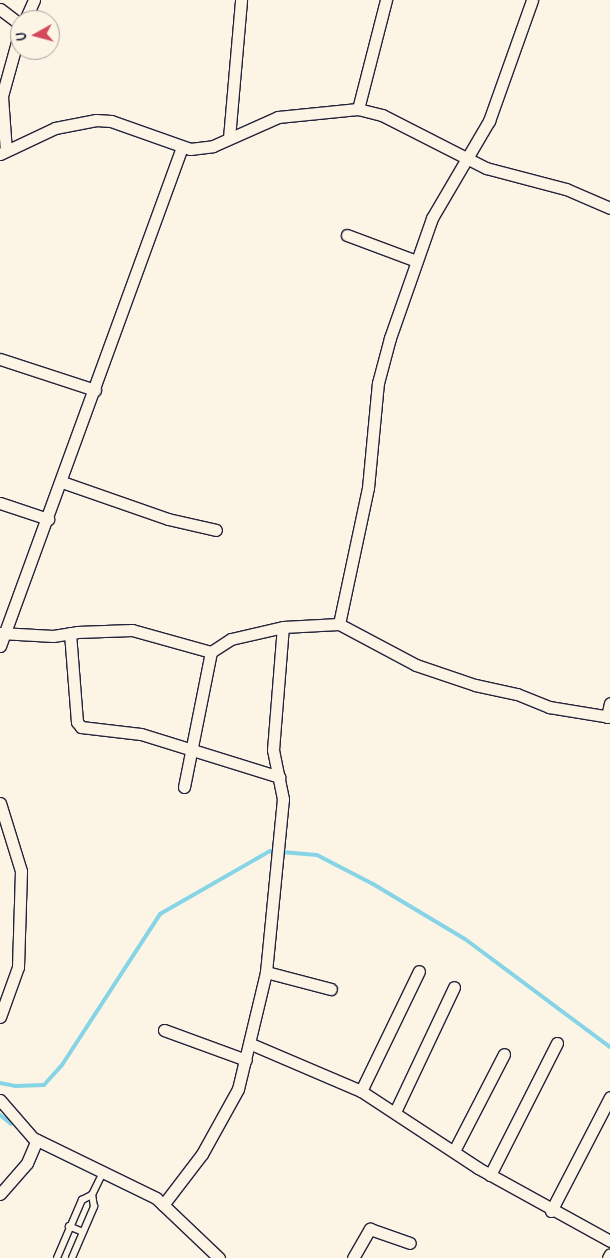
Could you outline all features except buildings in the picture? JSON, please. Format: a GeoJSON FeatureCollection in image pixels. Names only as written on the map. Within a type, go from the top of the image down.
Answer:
{"type":"FeatureCollection","features":[{"type":"Feature","properties":{"kind":"street"},"geometry":{"type":"LineString","coordinates":[[229,138],[241,0]]}},
{"type":"Feature","properties":{"kind":"street"},"geometry":{"type":"LineString","coordinates":[[358,109],[386,0]]}},
{"type":"Feature","properties":{"kind":"street"},"geometry":{"type":"LineString","coordinates":[[339,624],[368,488],[378,384],[416,261],[432,218],[489,121],[532,0]]}},
{"type":"Feature","properties":{"kind":"street"},"geometry":{"type":"LineString","coordinates":[[12,60],[2,96],[3,152],[55,128],[96,120],[111,121],[182,147],[198,149],[278,117],[358,109],[382,115],[486,168],[566,189],[610,208]]}},
{"type":"Feature","properties":{"kind":"street"},"geometry":{"type":"LineString","coordinates":[[0,646],[2,634],[62,482],[182,147]]}},
{"type":"Feature","properties":{"kind":"street"},"geometry":{"type":"LineString","coordinates":[[346,235],[416,261]]}},
{"type":"Feature","properties":{"kind":"street"},"geometry":{"type":"LineString","coordinates":[[0,359],[95,390]]}},
{"type":"Feature","properties":{"kind":"street"},"geometry":{"type":"LineString","coordinates":[[62,482],[168,519],[216,530]]}},
{"type":"Feature","properties":{"kind":"street"},"geometry":{"type":"LineString","coordinates":[[0,503],[48,519]]}},
{"type":"Feature","properties":{"kind":"street"},"geometry":{"type":"LineString","coordinates":[[184,787],[189,751],[211,652],[231,639],[283,627],[339,624],[416,664],[475,685],[517,694],[549,707],[609,717],[610,703]]}},
{"type":"Feature","properties":{"kind":"street"},"geometry":{"type":"LineString","coordinates":[[163,1205],[202,1154],[238,1089],[251,1044],[266,972],[283,799],[272,750],[283,627]]}},
{"type":"Feature","properties":{"kind":"street"},"geometry":{"type":"LineString","coordinates":[[2,634],[53,636],[70,633],[132,630],[211,652]]}},
{"type":"Feature","properties":{"kind":"street"},"geometry":{"type":"LineString","coordinates":[[70,633],[77,722],[81,727],[141,734],[189,751],[279,777]]}},
{"type":"Feature","properties":{"kind":"street"},"geometry":{"type":"LineString","coordinates":[[0,803],[3,822],[21,871],[18,967],[0,1016]]}},
{"type":"Feature","properties":{"kind":"street"},"geometry":{"type":"LineString","coordinates":[[361,1091],[418,971]]}},
{"type":"Feature","properties":{"kind":"street"},"geometry":{"type":"LineString","coordinates":[[266,972],[330,989]]}},
{"type":"Feature","properties":{"kind":"street"},"geometry":{"type":"LineString","coordinates":[[395,1112],[454,987]]}},
{"type":"Feature","properties":{"kind":"street"},"geometry":{"type":"LineString","coordinates":[[164,1030],[246,1060]]}},
{"type":"Feature","properties":{"kind":"street"},"geometry":{"type":"LineString","coordinates":[[490,1175],[557,1043]]}},
{"type":"Feature","properties":{"kind":"street"},"geometry":{"type":"LineString","coordinates":[[251,1044],[361,1091],[490,1175],[551,1211],[610,1241]]}},
{"type":"Feature","properties":{"kind":"street"},"geometry":{"type":"LineString","coordinates":[[454,1151],[504,1054]]}},
{"type":"Feature","properties":{"kind":"street"},"geometry":{"type":"LineString","coordinates":[[551,1211],[610,1097]]}},
{"type":"Feature","properties":{"kind":"street"},"geometry":{"type":"LineString","coordinates":[[0,1100],[37,1140],[156,1198],[218,1258]]}},
{"type":"Feature","properties":{"kind":"street"},"geometry":{"type":"LineString","coordinates":[[0,1194],[27,1163],[37,1140]]}},
{"type":"Feature","properties":{"kind":"street"},"geometry":{"type":"LineString","coordinates":[[353,1258],[370,1229],[410,1243]]}},
{"type":"Feature","properties":{"kind":"street"},"geometry":{"type":"LineString","coordinates":[[608,1258],[610,1254]]}},
{"type":"Feature","properties":{"kind":"lane"},"geometry":{"type":"LineString","coordinates":[[72,1258],[94,1207],[92,1195],[103,1172]]}},
{"type":"Feature","properties":{"kind":"lane"},"geometry":{"type":"LineString","coordinates":[[57,1258],[82,1200],[92,1195]]}},
{"type":"Feature","properties":{"kind":"lane"},"geometry":{"type":"LineString","coordinates":[[70,1226],[83,1232]]}},
{"type":"Feature","properties":{"kind":"waterway"},"geometry":{"type":"LineString","coordinates":[[0,1083],[15,1086],[44,1085],[62,1065],[160,914],[270,851],[317,855],[373,884],[465,939],[610,1047]]}},
{"type":"Feature","properties":{"kind":"waterway"},"geometry":{"type":"LineString","coordinates":[[0,1115],[11,1124]]}}]}
